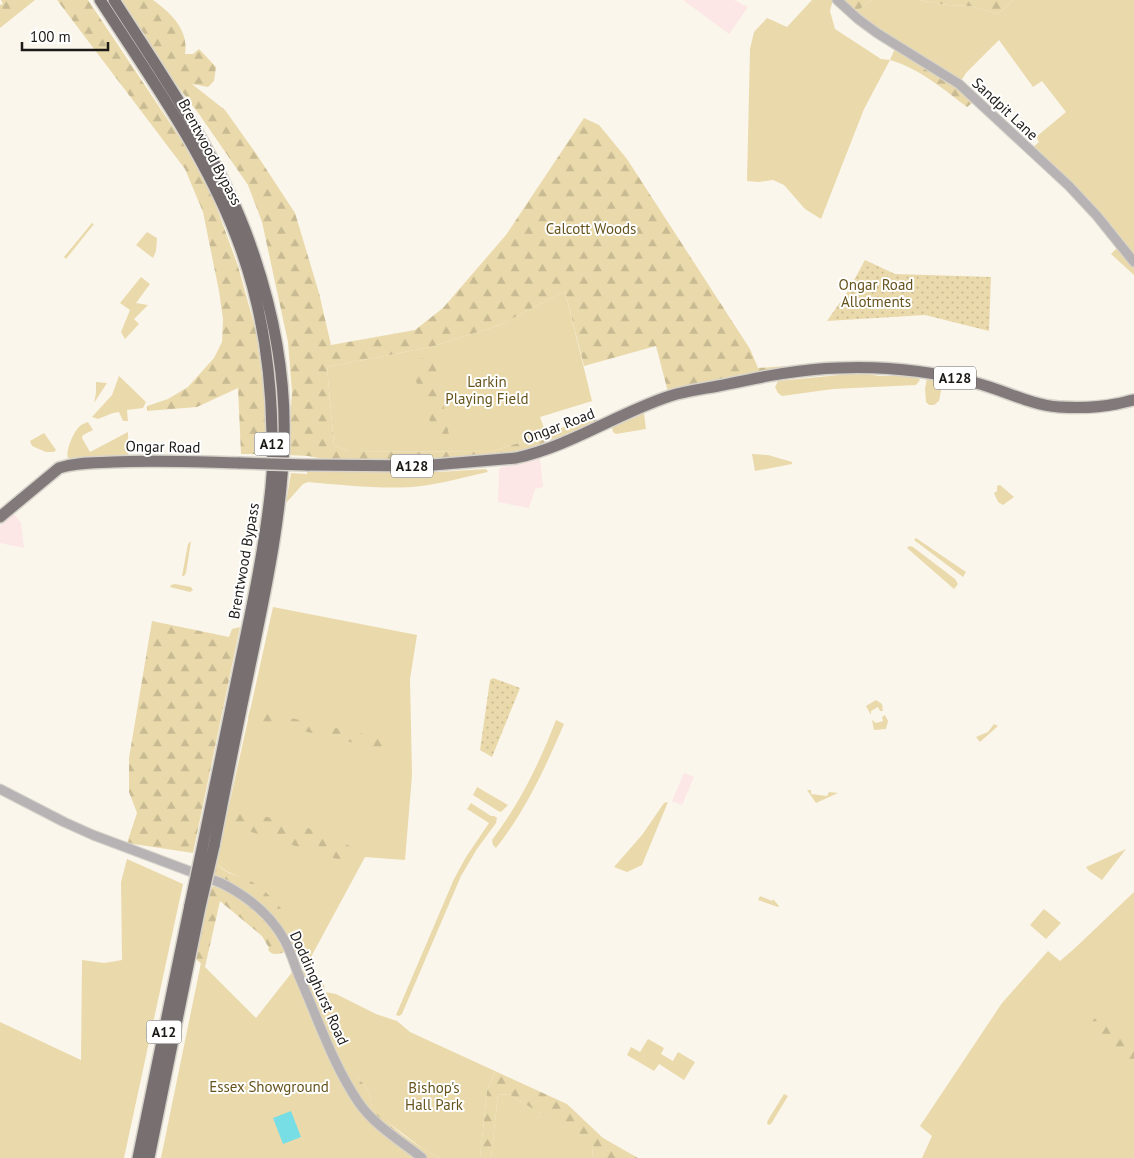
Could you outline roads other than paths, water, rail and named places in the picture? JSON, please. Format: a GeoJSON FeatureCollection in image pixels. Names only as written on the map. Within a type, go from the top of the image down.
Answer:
{"type":"FeatureCollection","features":[{"type":"Feature","properties":{"kind":"highway","name":"Brentwood Bypass"},"geometry":{"type":"LineString","coordinates":[[100,0],[188,137],[218,195],[236,236],[247,268],[261,316],[267,356],[272,415],[271,488],[255,594],[208,845]]}},
{"type":"Feature","properties":{"kind":"highway","name":"Brentwood Bypass"},"geometry":{"type":"LineString","coordinates":[[114,0],[190,121],[220,174],[244,228],[269,306],[281,383],[284,439],[277,526],[265,594],[138,1158]]}},
{"type":"Feature","properties":{"kind":"highway","name":"Brentwood Bypass"},"geometry":{"type":"LineString","coordinates":[[148,1158],[195,906]]}},
{"type":"Feature","properties":{"kind":"main road","name":"Ongar Road"},"geometry":{"type":"LineString","coordinates":[[0,517],[59,468],[65,466],[133,461],[421,466],[516,458],[531,455],[570,440],[669,396],[756,378],[836,368],[879,367],[926,372],[977,383],[1023,399],[1058,407],[1100,406],[1134,400]]}},
{"type":"Feature","properties":{"kind":"street","name":"Sandpit Lane"},"geometry":{"type":"LineString","coordinates":[[837,0],[876,33],[959,84],[1069,186],[1097,216],[1134,262]]}},
{"type":"Feature","properties":{"kind":"street","name":"Doddinghurst Road"},"geometry":{"type":"LineString","coordinates":[[0,789],[64,822],[222,883],[256,905],[285,940],[330,1048],[360,1105],[379,1125],[422,1158]]}},
{"type":"Feature","properties":{"kind":"water"},"geometry":{"type":"Polygon","coordinates":[[[291,1111],[301,1137],[283,1144],[273,1118],[291,1111]]]}},
{"type":"Feature","properties":{"kind":"park label","name":"Calcott Woods"},"geometry":{"type":"Point","coordinates":[591,229]}},
{"type":"Feature","properties":{"kind":"park label","name":"Ongar Road Allotments"},"geometry":{"type":"Point","coordinates":[876,294]}},
{"type":"Feature","properties":{"kind":"park label","name":"Larkin Playing Field"},"geometry":{"type":"Point","coordinates":[487,390]}},
{"type":"Feature","properties":{"kind":"park label","name":"Essex Showground"},"geometry":{"type":"Point","coordinates":[269,1087]}},
{"type":"Feature","properties":{"kind":"park label","name":"Bishop's Hall Park"},"geometry":{"type":"Point","coordinates":[434,1096]}}]}
